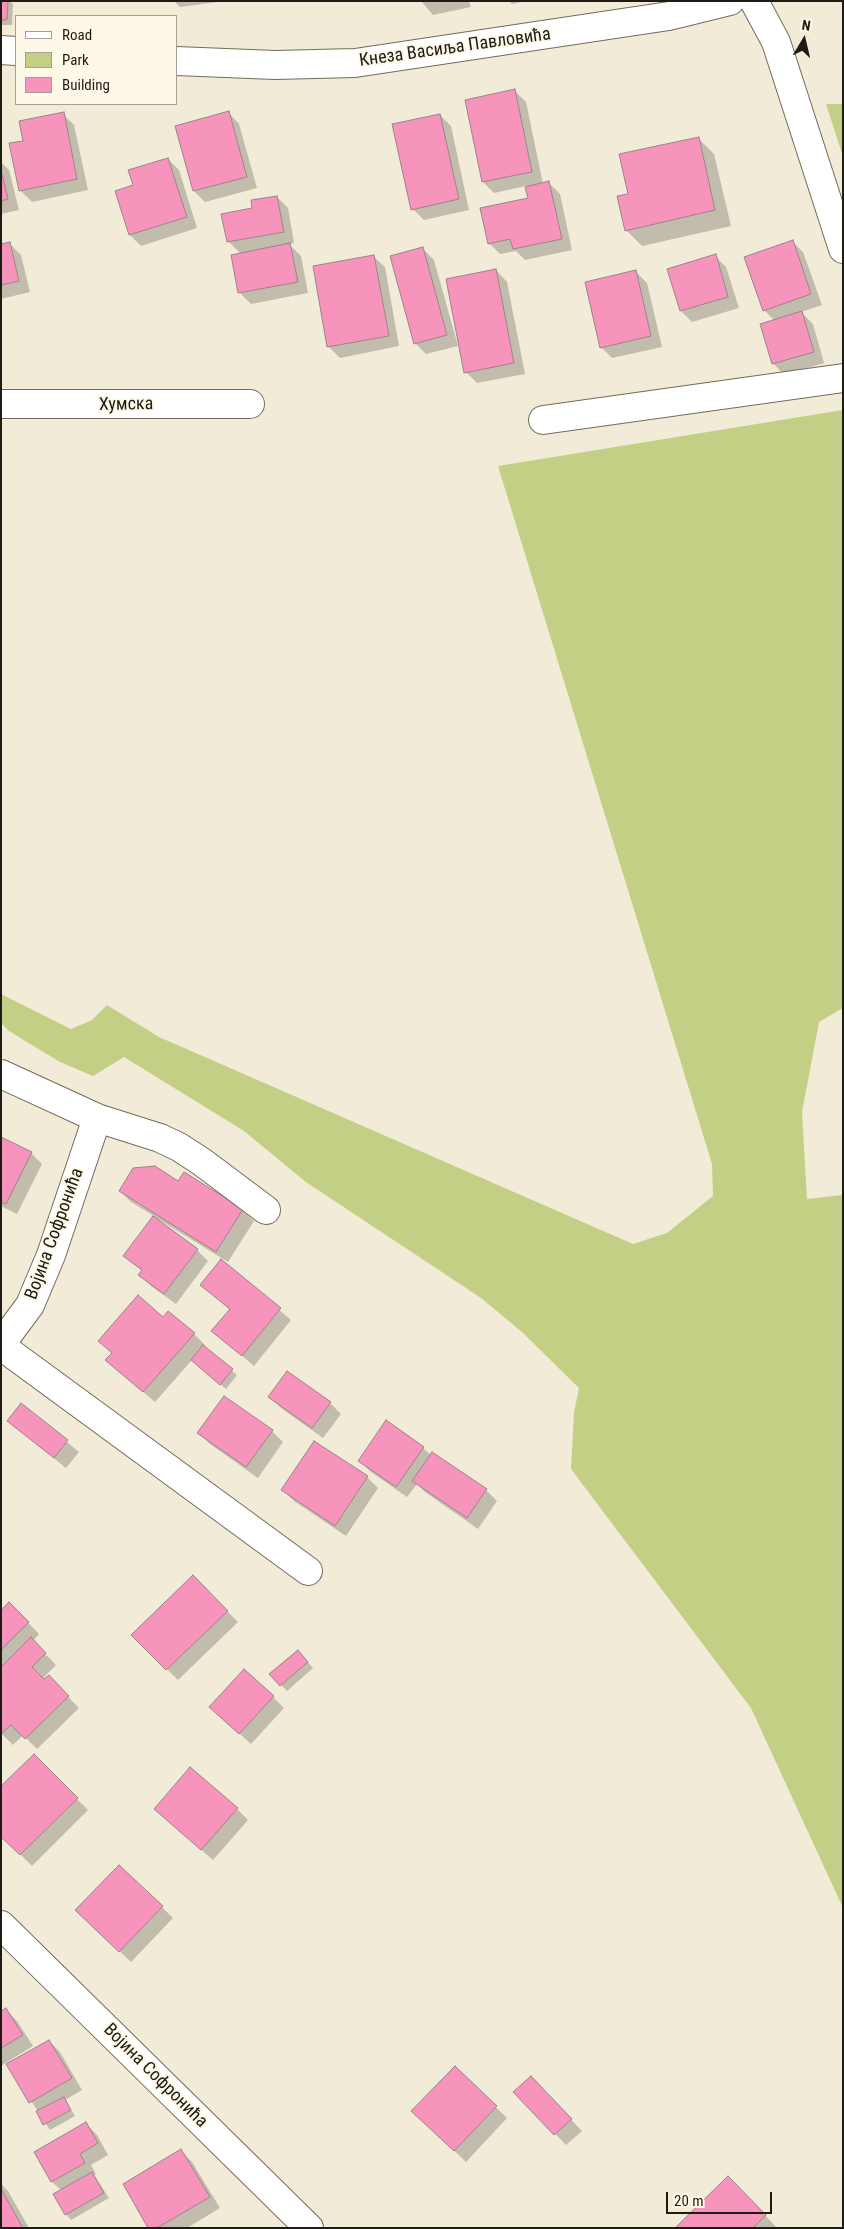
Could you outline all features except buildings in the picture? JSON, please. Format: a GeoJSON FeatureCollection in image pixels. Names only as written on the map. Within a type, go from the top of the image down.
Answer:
{"type":"FeatureCollection","features":[{"type":"Feature","properties":{"kind":"street","name":"Кнеза Васиља Павловића"},"geometry":{"type":"LineString","coordinates":[[178,61],[275,65],[355,63],[659,18],[730,1]]}},
{"type":"Feature","properties":{"kind":"street"},"geometry":{"type":"LineString","coordinates":[[754,1],[776,42],[843,248]]}},
{"type":"Feature","properties":{"kind":"street"},"geometry":{"type":"LineString","coordinates":[[1,50],[15,51]]}},
{"type":"Feature","properties":{"kind":"street"},"geometry":{"type":"LineString","coordinates":[[542,420],[843,378]]}},
{"type":"Feature","properties":{"kind":"street","name":"Хумска"},"geometry":{"type":"LineString","coordinates":[[1,404],[250,404]]}},
{"type":"Feature","properties":{"kind":"street"},"geometry":{"type":"LineString","coordinates":[[1,1074],[97,1118],[160,1138],[179,1147],[266,1210]]}},
{"type":"Feature","properties":{"kind":"street","name":"Војина Софронића"},"geometry":{"type":"LineString","coordinates":[[1,1345],[30,1305],[47,1264],[97,1118]]}},
{"type":"Feature","properties":{"kind":"street"},"geometry":{"type":"LineString","coordinates":[[1,1345],[308,1571]]}},
{"type":"Feature","properties":{"kind":"street","name":"Војина Софронића"},"geometry":{"type":"LineString","coordinates":[[1,1925],[309,2228]]}},
{"type":"Feature","properties":{"kind":"green space"},"geometry":{"type":"Polygon","coordinates":[[[826,104],[843,104],[843,157],[826,104]]]}},
{"type":"Feature","properties":{"kind":"green space"},"geometry":{"type":"Polygon","coordinates":[[[843,410],[843,1008],[819,1022],[802,1112],[807,1199],[843,1195],[843,1908],[751,1708],[571,1469],[574,1413],[579,1388],[522,1332],[481,1298],[306,1182],[244,1131],[124,1057],[93,1076],[60,1062],[9,1031],[1,1023],[1,994],[71,1029],[92,1020],[107,1005],[159,1037],[633,1244],[667,1233],[713,1196],[712,1164],[498,466],[843,410]]]}}]}
